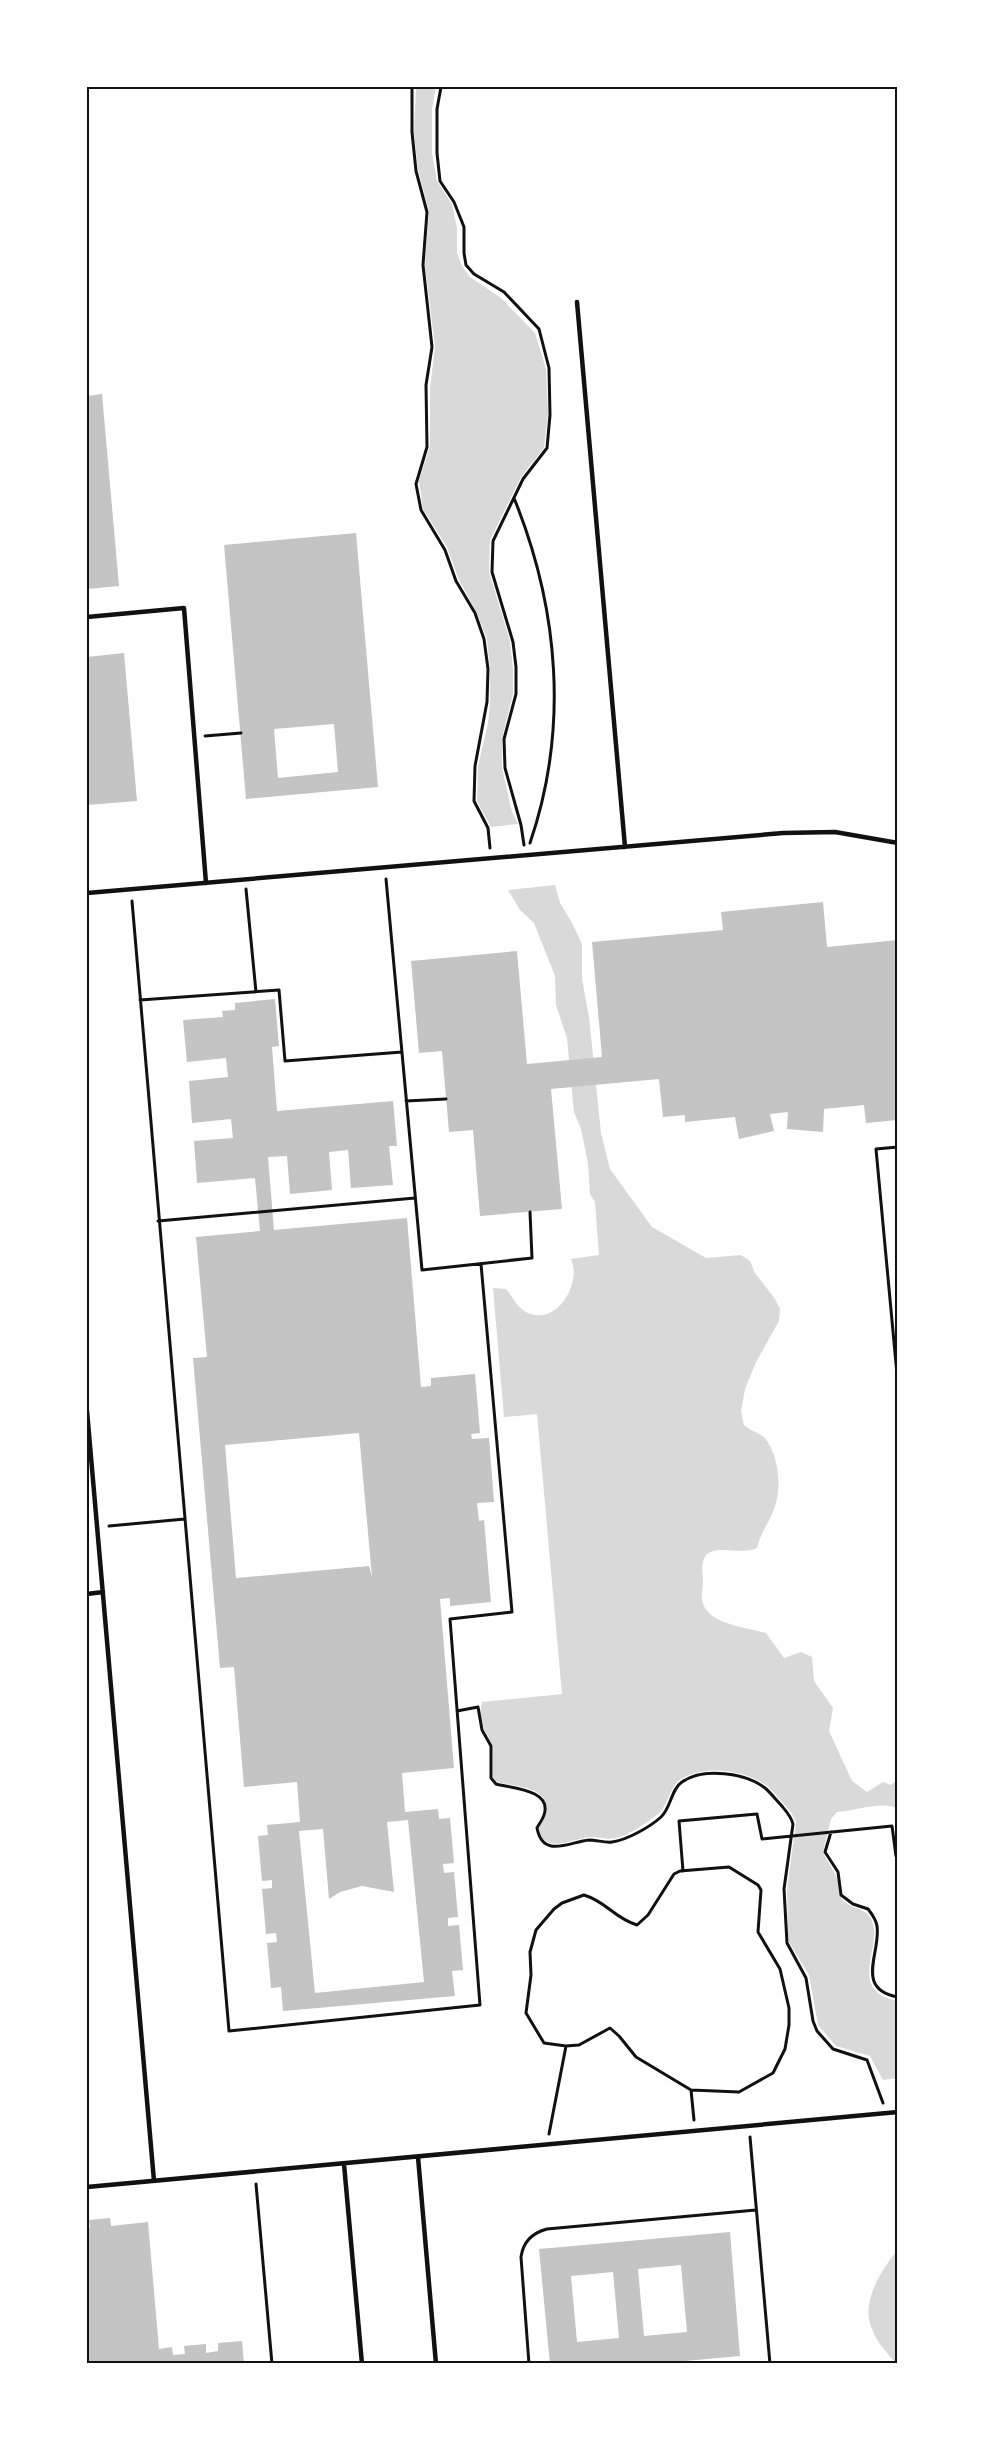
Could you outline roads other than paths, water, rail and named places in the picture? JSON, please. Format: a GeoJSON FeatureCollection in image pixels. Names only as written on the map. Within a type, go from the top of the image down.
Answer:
{"type":"FeatureCollection","features":[{"type":"Feature","properties":{"kind":"lane"},"geometry":{"type":"LineString","coordinates":[[577,302],[625,847]]}},
{"type":"Feature","properties":{"kind":"lane"},"geometry":{"type":"LineString","coordinates":[[87,617],[184,608],[206,884]]}},
{"type":"Feature","properties":{"kind":"lane"},"geometry":{"type":"LineString","coordinates":[[87,893],[809,831],[861,835],[898,843]]}},
{"type":"Feature","properties":{"kind":"lane"},"geometry":{"type":"LineString","coordinates":[[87,1411],[154,2181]]}},
{"type":"Feature","properties":{"kind":"lane"},"geometry":{"type":"LineString","coordinates":[[87,1594],[103,1592]]}},
{"type":"Feature","properties":{"kind":"lane"},"geometry":{"type":"LineString","coordinates":[[87,2187],[898,2112]]}},
{"type":"Feature","properties":{"kind":"lane"},"geometry":{"type":"LineString","coordinates":[[418,2157],[436,2364]]}},
{"type":"Feature","properties":{"kind":"lane"},"geometry":{"type":"LineString","coordinates":[[344,2164],[362,2364]]}}]}
